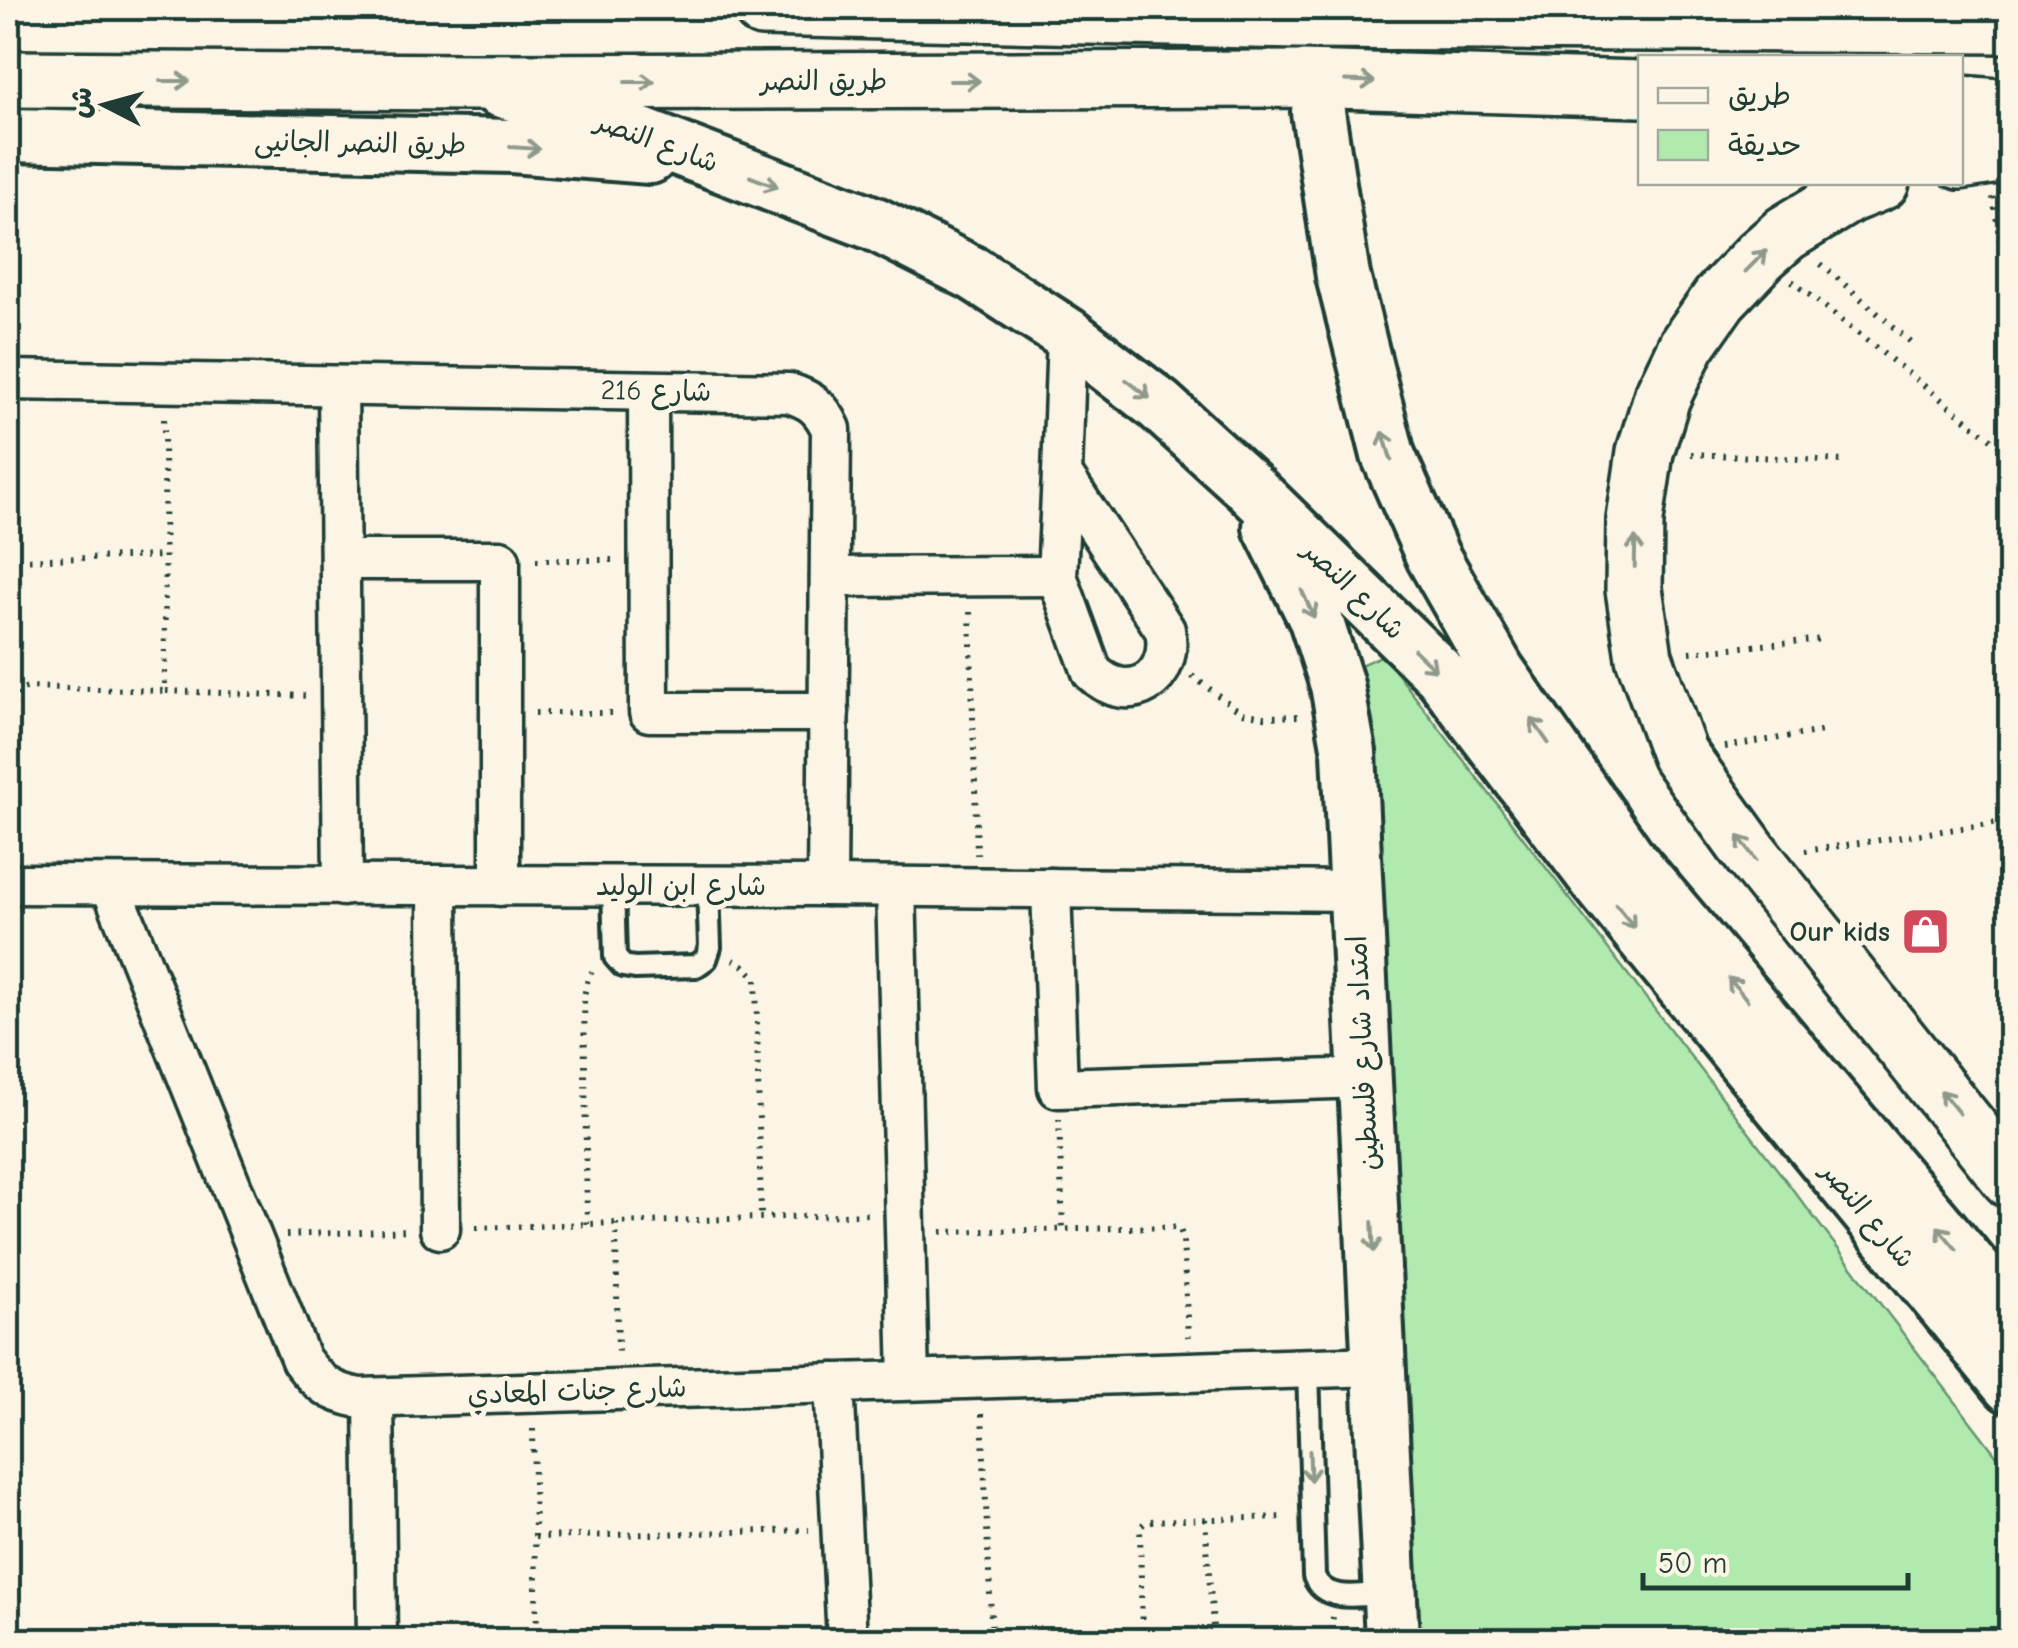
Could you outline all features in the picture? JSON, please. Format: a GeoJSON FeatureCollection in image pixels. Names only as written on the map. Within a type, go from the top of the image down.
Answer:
{"type":"FeatureCollection","features":[{"type":"Feature","properties":{"kind":"highway"},"geometry":{"type":"LineString","coordinates":[[762,8],[1296,21],[2010,25]]}},
{"type":"Feature","properties":{"kind":"highway","name":"طريق النصر"},"geometry":{"type":"LineString","coordinates":[[8,79],[1302,79],[1638,89]]}},
{"type":"Feature","properties":{"kind":"highway"},"geometry":{"type":"LineString","coordinates":[[1963,104],[2010,108]]}},
{"type":"Feature","properties":{"kind":"highway"},"geometry":{"type":"LineString","coordinates":[[1874,185],[1848,196],[1773,244],[1720,298],[1687,345],[1662,397],[1645,452],[1635,520],[1634,589],[1644,657],[1680,754],[1754,858],[2010,1179]]}},
{"type":"Feature","properties":{"kind":"main road","name":"شارع النصر"},"geometry":{"type":"LineString","coordinates":[[473,82],[603,120],[875,224],[974,274],[1067,334],[1159,405],[1248,486],[1442,676],[1599,883],[2010,1386]]}},
{"type":"Feature","properties":{"kind":"main road","name":"شارع النصر"},"geometry":{"type":"LineString","coordinates":[[1318,112],[1342,276],[1388,455],[1433,557],[1489,655],[1630,860],[2010,1312]]}},
{"type":"Feature","properties":{"kind":"main road","name":"طريق النصر الجانيى"},"geometry":{"type":"LineString","coordinates":[[8,134],[512,146],[713,162]]}},
{"type":"Feature","properties":{"kind":"main road","name":"امتداد شارع فلسطين"},"geometry":{"type":"LineString","coordinates":[[1248,486],[1316,620],[1337,685],[1349,752],[1391,1617]]}},
{"type":"Feature","properties":{"kind":"street"},"geometry":{"type":"LineString","coordinates":[[1062,474],[1166,630],[1167,658],[1152,680],[1141,686],[1114,687],[1092,672],[1058,576],[1067,334]]}},
{"type":"Feature","properties":{"kind":"street","name":"شارع 216"},"geometry":{"type":"LineString","coordinates":[[8,380],[789,393],[809,399],[823,411],[831,429],[827,886]]}},
{"type":"Feature","properties":{"kind":"street"},"geometry":{"type":"LineString","coordinates":[[338,386],[343,886]]}},
{"type":"Feature","properties":{"kind":"street"},"geometry":{"type":"LineString","coordinates":[[648,391],[649,712],[828,712]]}},
{"type":"Feature","properties":{"kind":"street"},"geometry":{"type":"LineString","coordinates":[[340,560],[500,560],[500,886]]}},
{"type":"Feature","properties":{"kind":"street"},"geometry":{"type":"LineString","coordinates":[[830,576],[1058,576]]}},
{"type":"Feature","properties":{"kind":"street","name":"شارع ابن الوليد"},"geometry":{"type":"LineString","coordinates":[[8,884],[1354,891]]}},
{"type":"Feature","properties":{"kind":"street","name":"شارع جنات المعادي"},"geometry":{"type":"LineString","coordinates":[[111,886],[300,1360],[315,1380],[336,1393],[374,1398],[1379,1366]]}},
{"type":"Feature","properties":{"kind":"street"},"geometry":{"type":"LineString","coordinates":[[438,886],[440,1229]]}},
{"type":"Feature","properties":{"kind":"street"},"geometry":{"type":"LineString","coordinates":[[896,887],[909,1380]]}},
{"type":"Feature","properties":{"kind":"street"},"geometry":{"type":"LineString","coordinates":[[1051,888],[1058,1088],[1364,1078]]}},
{"type":"Feature","properties":{"kind":"street"},"geometry":{"type":"LineString","coordinates":[[834,1384],[848,1640]]}},
{"type":"Feature","properties":{"kind":"street"},"geometry":{"type":"LineString","coordinates":[[374,1398],[377,1639]]}},
{"type":"Feature","properties":{"kind":"lane"},"geometry":{"type":"LineString","coordinates":[[614,886],[614,952],[618,962],[629,968],[702,964],[709,954],[708,886]]}},
{"type":"Feature","properties":{"kind":"lane"},"geometry":{"type":"LineString","coordinates":[[1308,1368],[1314,1576],[1321,1589],[1391,1617]]}},
{"type":"Feature","properties":{"kind":"path"},"geometry":{"type":"LineString","coordinates":[[1986,157],[2003,260]]}},
{"type":"Feature","properties":{"kind":"path"},"geometry":{"type":"LineString","coordinates":[[1773,244],[1914,345]]}},
{"type":"Feature","properties":{"kind":"path"},"geometry":{"type":"LineString","coordinates":[[1773,244],[2010,454]]}},
{"type":"Feature","properties":{"kind":"path"},"geometry":{"type":"LineString","coordinates":[[164,383],[164,691]]}},
{"type":"Feature","properties":{"kind":"path"},"geometry":{"type":"LineString","coordinates":[[1645,452],[1844,461]]}},
{"type":"Feature","properties":{"kind":"path"},"geometry":{"type":"LineString","coordinates":[[8,560],[164,556]]}},
{"type":"Feature","properties":{"kind":"path"},"geometry":{"type":"LineString","coordinates":[[500,560],[648,560]]}},
{"type":"Feature","properties":{"kind":"path"},"geometry":{"type":"LineString","coordinates":[[968,576],[978,888]]}},
{"type":"Feature","properties":{"kind":"path"},"geometry":{"type":"LineString","coordinates":[[1644,657],[1824,639]]}},
{"type":"Feature","properties":{"kind":"path"},"geometry":{"type":"LineString","coordinates":[[1167,658],[1242,713],[1265,717],[1342,714]]}},
{"type":"Feature","properties":{"kind":"path"},"geometry":{"type":"LineString","coordinates":[[8,884],[14,699],[20,690],[341,696]]}},
{"type":"Feature","properties":{"kind":"path"},"geometry":{"type":"LineString","coordinates":[[500,713],[649,712]]}},
{"type":"Feature","properties":{"kind":"path"},"geometry":{"type":"LineString","coordinates":[[1680,754],[1823,732]]}},
{"type":"Feature","properties":{"kind":"path"},"geometry":{"type":"LineString","coordinates":[[1754,858],[2010,821]]}},
{"type":"Feature","properties":{"kind":"path"},"geometry":{"type":"LineString","coordinates":[[588,1224],[584,996],[588,978],[614,952]]}},
{"type":"Feature","properties":{"kind":"path"},"geometry":{"type":"LineString","coordinates":[[709,954],[727,956],[756,978],[761,1217]]}},
{"type":"Feature","properties":{"kind":"path"},"geometry":{"type":"LineString","coordinates":[[1058,1088],[1064,1230]]}},
{"type":"Feature","properties":{"kind":"path"},"geometry":{"type":"LineString","coordinates":[[251,1236],[761,1217],[1064,1230],[1172,1228],[1180,1230],[1183,1239],[1190,1372]]}},
{"type":"Feature","properties":{"kind":"path"},"geometry":{"type":"LineString","coordinates":[[616,1223],[618,1390]]}},
{"type":"Feature","properties":{"kind":"path"},"geometry":{"type":"LineString","coordinates":[[981,1378],[992,1640]]}},
{"type":"Feature","properties":{"kind":"path"},"geometry":{"type":"LineString","coordinates":[[532,1392],[537,1640]]}},
{"type":"Feature","properties":{"kind":"path"},"geometry":{"type":"LineString","coordinates":[[1142,1640],[1140,1526],[1146,1521],[1312,1516]]}},
{"type":"Feature","properties":{"kind":"path"},"geometry":{"type":"LineString","coordinates":[[1205,1519],[1214,1640]]}},
{"type":"Feature","properties":{"kind":"path"},"geometry":{"type":"LineString","coordinates":[[535,1537],[842,1529]]}},
{"type":"Feature","properties":{"kind":"green space"},"geometry":{"type":"Polygon","coordinates":[[[1383,655],[2010,1473],[2010,1640],[1418,1640],[1360,665],[1383,655]]]}},
{"type":"Feature","properties":{"kind":"place","name":"Our kids"},"geometry":{"type":"Point","coordinates":[1925,932]}}]}
